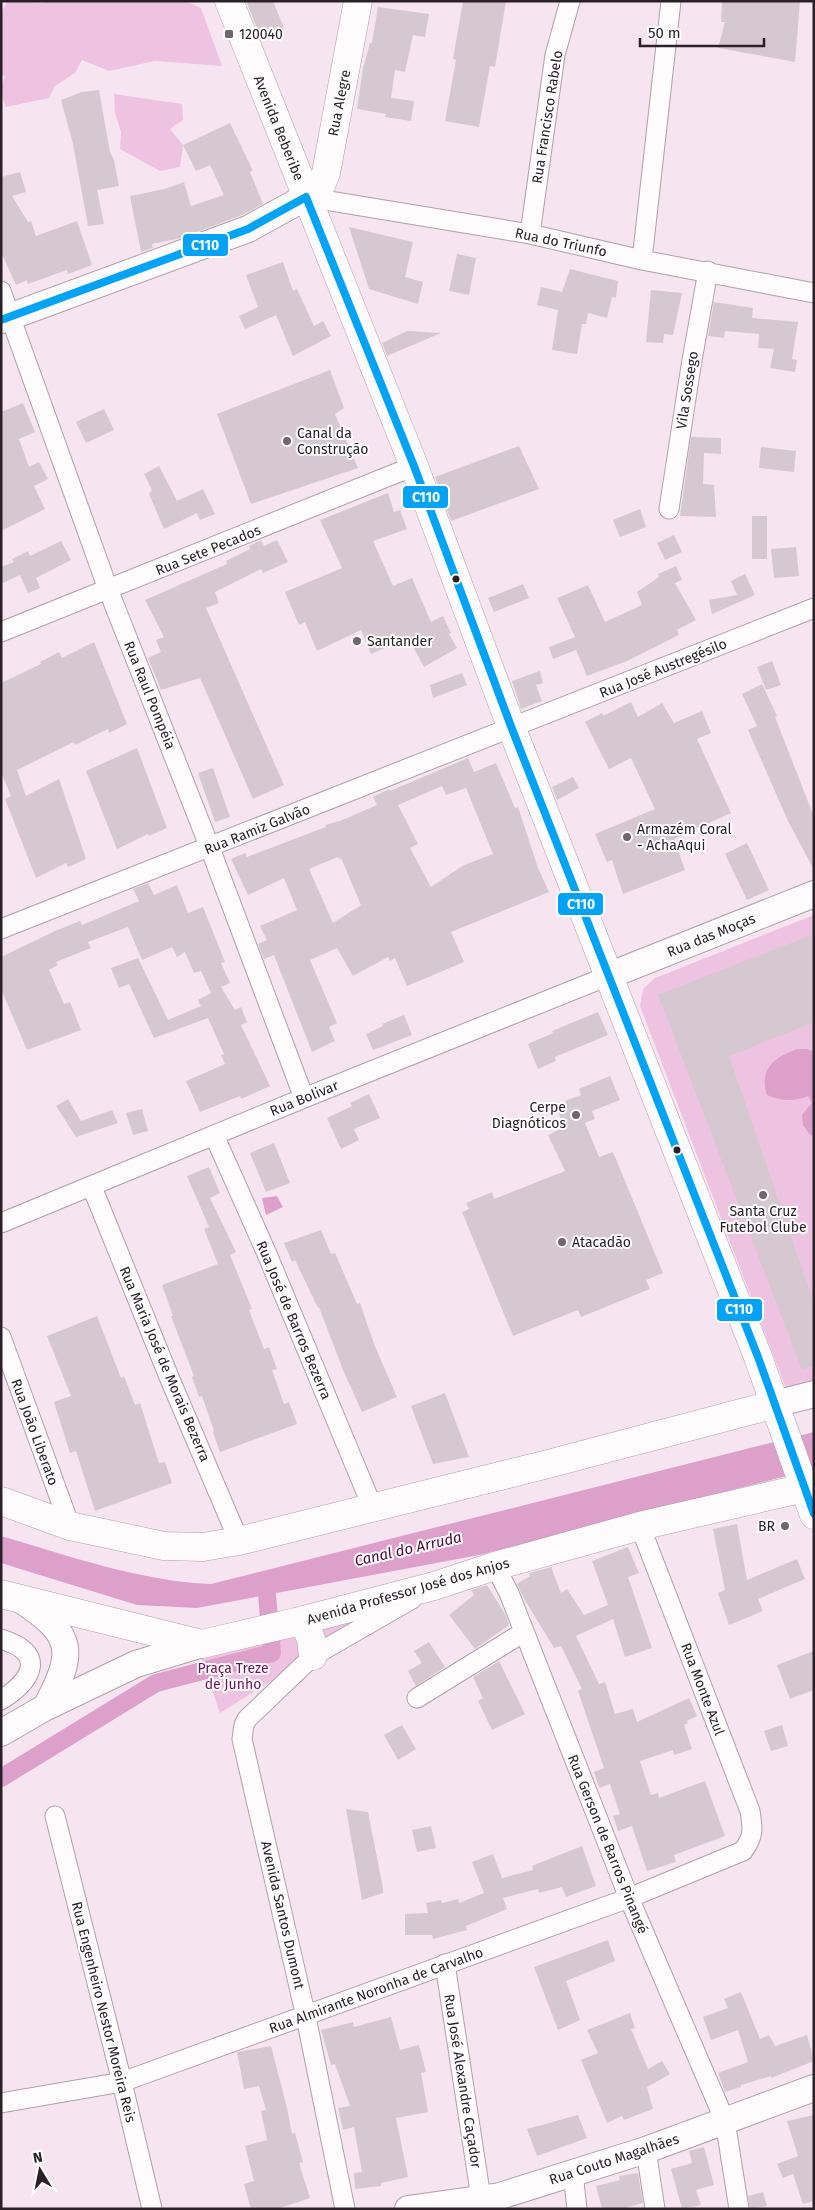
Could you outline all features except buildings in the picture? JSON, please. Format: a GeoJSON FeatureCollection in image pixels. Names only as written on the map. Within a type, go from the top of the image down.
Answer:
{"type":"FeatureCollection","features":[{"type":"Feature","properties":{"kind":"main road","name":"Rua Alegre"},"geometry":{"type":"LineString","coordinates":[[306,196],[321,185],[326,173],[358,1]]}},
{"type":"Feature","properties":{"kind":"main road","name":"Avenida Beberibe"},"geometry":{"type":"LineString","coordinates":[[228,2],[414,466],[512,729],[805,1482],[814,1515]]}},
{"type":"Feature","properties":{"kind":"main road"},"geometry":{"type":"LineString","coordinates":[[1,1501],[70,1526],[164,1546],[204,1547],[548,1464],[779,1415]]}},
{"type":"Feature","properties":{"kind":"main road","name":"Avenida Professor José dos Anjos"},"geometry":{"type":"LineString","coordinates":[[11,1597],[202,1644],[434,1586],[495,1566],[805,1482]]}},
{"type":"Feature","properties":{"kind":"main road"},"geometry":{"type":"LineString","coordinates":[[300,1621],[311,1639],[313,1656]]}},
{"type":"Feature","properties":{"kind":"street","name":"Rua Francisco Rabelo"},"geometry":{"type":"LineString","coordinates":[[530,234],[556,55],[570,1]]}},
{"type":"Feature","properties":{"kind":"street"},"geometry":{"type":"LineString","coordinates":[[642,260],[671,1]]}},
{"type":"Feature","properties":{"kind":"street","name":"Rua do Triunfo"},"geometry":{"type":"LineString","coordinates":[[306,196],[530,234],[642,260],[708,271],[814,293]]}},
{"type":"Feature","properties":{"kind":"street"},"geometry":{"type":"LineString","coordinates":[[6,318],[248,228],[306,196]]}},
{"type":"Feature","properties":{"kind":"street","name":"Vila Sossego"},"geometry":{"type":"LineString","coordinates":[[669,509],[690,366],[708,271]]}},
{"type":"Feature","properties":{"kind":"street","name":"Rua Raul Pompéia"},"geometry":{"type":"LineString","coordinates":[[1,291],[6,318],[304,1098]]}},
{"type":"Feature","properties":{"kind":"street","name":"Rua Sete Pecados"},"geometry":{"type":"LineString","coordinates":[[1,632],[414,466]]}},
{"type":"Feature","properties":{"kind":"street","name":"Rua José Austregésilo"},"geometry":{"type":"LineString","coordinates":[[512,729],[813,603]]}},
{"type":"Feature","properties":{"kind":"street","name":"Rua Ramiz Galvão"},"geometry":{"type":"LineString","coordinates":[[1,929],[512,729]]}},
{"type":"Feature","properties":{"kind":"street","name":"Rua das Moças"},"geometry":{"type":"LineString","coordinates":[[608,976],[814,894]]}},
{"type":"Feature","properties":{"kind":"street","name":"Rua Bolivar"},"geometry":{"type":"LineString","coordinates":[[1,1223],[304,1098],[608,976]]}},
{"type":"Feature","properties":{"kind":"street","name":"Rua José de Barros Bezerra"},"geometry":{"type":"LineString","coordinates":[[214,1135],[267,1254],[372,1506]]}},
{"type":"Feature","properties":{"kind":"street","name":"Rua Maria José de Morais Bezerra"},"geometry":{"type":"LineString","coordinates":[[92,1187],[169,1378],[239,1540]]}},
{"type":"Feature","properties":{"kind":"street","name":"Rua João Liberato"},"geometry":{"type":"LineString","coordinates":[[1,1337],[70,1526]]}},
{"type":"Feature","properties":{"kind":"street"},"geometry":{"type":"LineString","coordinates":[[779,1415],[814,1394]]}},
{"type":"Feature","properties":{"kind":"street","name":"Rua Monte Azul"},"geometry":{"type":"LineString","coordinates":[[640,1526],[750,1812],[752,1840],[743,1851]]}},
{"type":"Feature","properties":{"kind":"street","name":"Rua Gerson de Barros Pinangé"},"geometry":{"type":"LineString","coordinates":[[495,1566],[509,1593],[629,1898],[725,2121],[739,2209]]}},
{"type":"Feature","properties":{"kind":"street"},"geometry":{"type":"LineString","coordinates":[[313,1656],[434,1586]]}},
{"type":"Feature","properties":{"kind":"street"},"geometry":{"type":"LineString","coordinates":[[11,1597],[44,1615],[62,1636],[66,1649],[65,1664],[60,1680],[46,1707]]}},
{"type":"Feature","properties":{"kind":"street"},"geometry":{"type":"LineString","coordinates":[[417,1698],[524,1632]]}},
{"type":"Feature","properties":{"kind":"street"},"geometry":{"type":"LineString","coordinates":[[1,1639],[13,1643],[24,1650],[30,1659],[31,1668],[27,1679],[1,1700]]}},
{"type":"Feature","properties":{"kind":"street"},"geometry":{"type":"LineString","coordinates":[[1,1733],[46,1707],[136,1664],[202,1644]]}},
{"type":"Feature","properties":{"kind":"street","name":"Avenida Santos Dumont"},"geometry":{"type":"LineString","coordinates":[[313,1656],[247,1718],[242,1740],[306,2016],[345,2209]]}},
{"type":"Feature","properties":{"kind":"street","name":"Rua Engenheiro Nestor Moreira Reis"},"geometry":{"type":"LineString","coordinates":[[55,1816],[152,2209]]}},
{"type":"Feature","properties":{"kind":"street","name":"Rua Almirante Noronha de Carvalho"},"geometry":{"type":"LineString","coordinates":[[1,2102],[122,2082],[629,1898],[743,1851]]}},
{"type":"Feature","properties":{"kind":"street","name":"Rua José Alexandre Caçador"},"geometry":{"type":"LineString","coordinates":[[445,1964],[491,2201]]}},
{"type":"Feature","properties":{"kind":"street","name":"Rua Couto Magalhães"},"geometry":{"type":"LineString","coordinates":[[418,2208],[491,2201],[646,2150],[814,2088]]}},
{"type":"Feature","properties":{"kind":"street"},"geometry":{"type":"LineString","coordinates":[[646,2150],[656,2209]]}},
{"type":"Feature","properties":{"kind":"street"},"geometry":{"type":"LineString","coordinates":[[573,2173],[577,2209]]}},
{"type":"Feature","properties":{"kind":"green space"},"geometry":{"type":"Polygon","coordinates":[[[8,1],[43,3],[44,1],[186,1],[201,8],[222,66],[155,61],[109,71],[82,60],[75,73],[55,86],[49,98],[6,107],[2,91],[5,76],[1,75],[1,12],[8,1]]]}},
{"type":"Feature","properties":{"kind":"green space"},"geometry":{"type":"Polygon","coordinates":[[[114,94],[182,104],[183,120],[170,129],[183,145],[180,167],[160,171],[120,149],[121,132],[115,113],[114,94]]]}},
{"type":"Feature","properties":{"kind":"green space","name":"Santa Cruz Futebol Clube"},"geometry":{"type":"Polygon","coordinates":[[[814,915],[814,1384],[787,1391],[640,1006],[643,989],[655,978],[814,915]]]}},
{"type":"Feature","properties":{"kind":"green space"},"geometry":{"type":"Polygon","coordinates":[[[379,1607],[322,1647],[312,1627],[379,1607]]]}},
{"type":"Feature","properties":{"kind":"green space","name":"Praça Treze de Junho"},"geometry":{"type":"Polygon","coordinates":[[[295,1633],[303,1661],[220,1713],[201,1658],[295,1633]]]}},
{"type":"Feature","properties":{"kind":"water"},"geometry":{"type":"Polygon","coordinates":[[[797,1049],[807,1049],[814,1052],[814,1136],[810,1135],[803,1125],[802,1115],[812,1103],[808,1096],[792,1100],[778,1099],[767,1095],[765,1086],[765,1078],[770,1065],[781,1056],[797,1049]]]}},
{"type":"Feature","properties":{"kind":"water"},"geometry":{"type":"Polygon","coordinates":[[[277,1196],[283,1207],[266,1215],[262,1198],[277,1196]]]}},
{"type":"Feature","properties":{"kind":"water","name":"Canal do Arruda"},"geometry":{"type":"Polygon","coordinates":[[[814,1432],[814,1469],[479,1555],[197,1608],[137,1605],[1,1563],[1,1536],[131,1573],[184,1582],[211,1584],[814,1432]]]}},
{"type":"Feature","properties":{"kind":"waterway"},"geometry":{"type":"LineString","coordinates":[[1,1778],[156,1683],[272,1653],[266,1583]]}},
{"type":"Feature","properties":{"kind":"transit line","name":"C110"},"geometry":{"type":"LineString","coordinates":[[1,320],[248,229],[306,197],[414,466],[512,729],[758,1357],[814,1514]]}},
{"type":"Feature","properties":{"kind":"place","name":"120040"},"geometry":{"type":"Point","coordinates":[229,34]}},
{"type":"Feature","properties":{"kind":"place","name":"Canal da Construção"},"geometry":{"type":"Point","coordinates":[287,441]}},
{"type":"Feature","properties":{"kind":"place","name":"Santander"},"geometry":{"type":"Point","coordinates":[357,641]}},
{"type":"Feature","properties":{"kind":"place","name":"Armazém Coral - AchaAqui"},"geometry":{"type":"Point","coordinates":[627,837]}},
{"type":"Feature","properties":{"kind":"place","name":"Cerpe Diagnóticos"},"geometry":{"type":"Point","coordinates":[576,1115]}},
{"type":"Feature","properties":{"kind":"place","name":"Santa Cruz Futebol Clube"},"geometry":{"type":"Point","coordinates":[763,1195]}},
{"type":"Feature","properties":{"kind":"place","name":"Atacadão"},"geometry":{"type":"Point","coordinates":[562,1242]}},
{"type":"Feature","properties":{"kind":"place","name":"BR"},"geometry":{"type":"Point","coordinates":[785,1526]}}]}
